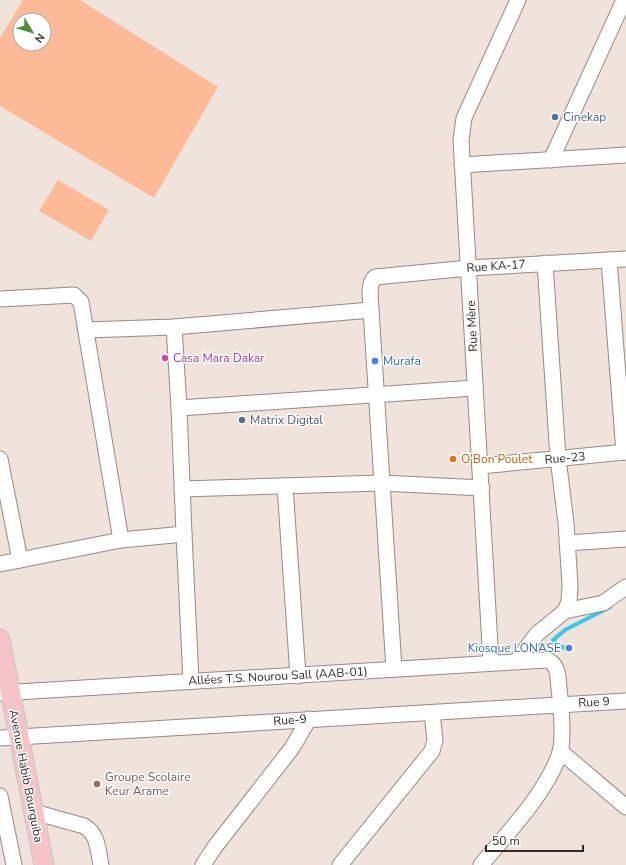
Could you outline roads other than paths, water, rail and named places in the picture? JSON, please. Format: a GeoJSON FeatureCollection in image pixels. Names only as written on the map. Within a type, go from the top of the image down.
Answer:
{"type":"FeatureCollection","features":[{"type":"Feature","properties":{"kind":"main road","name":"Avenue Habib Bourguiba"},"geometry":{"type":"LineString","coordinates":[[0,639],[5,692],[19,737],[44,865]]}},
{"type":"Feature","properties":{"kind":"street","name":"Rue Mère"},"geometry":{"type":"LineString","coordinates":[[491,663],[461,140],[464,118],[518,0]]}},
{"type":"Feature","properties":{"kind":"street"},"geometry":{"type":"LineString","coordinates":[[551,160],[624,0]]}},
{"type":"Feature","properties":{"kind":"street"},"geometry":{"type":"LineString","coordinates":[[462,165],[626,155]]}},
{"type":"Feature","properties":{"kind":"street","name":"Rue KA-17"},"geometry":{"type":"LineString","coordinates":[[371,310],[370,284],[375,277],[469,268],[626,259]]}},
{"type":"Feature","properties":{"kind":"street"},"geometry":{"type":"LineString","coordinates":[[609,260],[625,452]]}},
{"type":"Feature","properties":{"kind":"street"},"geometry":{"type":"LineString","coordinates":[[516,662],[537,634],[565,611],[569,602],[570,585],[558,458],[545,263]]}},
{"type":"Feature","properties":{"kind":"street"},"geometry":{"type":"LineString","coordinates":[[0,298],[74,295],[81,302],[121,540]]}},
{"type":"Feature","properties":{"kind":"street"},"geometry":{"type":"LineString","coordinates":[[86,330],[174,327],[371,310],[378,395],[394,669]]}},
{"type":"Feature","properties":{"kind":"street"},"geometry":{"type":"LineString","coordinates":[[174,327],[191,681]]}},
{"type":"Feature","properties":{"kind":"street"},"geometry":{"type":"LineString","coordinates":[[179,408],[475,388]]}},
{"type":"Feature","properties":{"kind":"street","name":"Rue-23"},"geometry":{"type":"LineString","coordinates":[[480,466],[625,452]]}},
{"type":"Feature","properties":{"kind":"street"},"geometry":{"type":"LineString","coordinates":[[0,459],[20,560]]}},
{"type":"Feature","properties":{"kind":"street"},"geometry":{"type":"LineString","coordinates":[[182,489],[382,484],[482,488]]}},
{"type":"Feature","properties":{"kind":"street"},"geometry":{"type":"LineString","coordinates":[[285,486],[298,676]]}},
{"type":"Feature","properties":{"kind":"street"},"geometry":{"type":"LineString","coordinates":[[0,564],[121,540],[184,534]]}},
{"type":"Feature","properties":{"kind":"street"},"geometry":{"type":"LineString","coordinates":[[567,543],[626,539]]}},
{"type":"Feature","properties":{"kind":"street"},"geometry":{"type":"LineString","coordinates":[[565,611],[603,603],[626,587]]}},
{"type":"Feature","properties":{"kind":"street","name":"Allées T.S. Nourou Sall (AAB-01)"},"geometry":{"type":"LineString","coordinates":[[5,692],[298,676],[547,660],[554,665],[557,671],[561,704]]}},
{"type":"Feature","properties":{"kind":"street","name":"Rue 9"},"geometry":{"type":"LineString","coordinates":[[561,704],[626,701]]}},
{"type":"Feature","properties":{"kind":"street"},"geometry":{"type":"LineString","coordinates":[[481,865],[548,780],[560,751],[561,704]]}},
{"type":"Feature","properties":{"kind":"street","name":"Rue-9"},"geometry":{"type":"LineString","coordinates":[[19,737],[561,704]]}},
{"type":"Feature","properties":{"kind":"street"},"geometry":{"type":"LineString","coordinates":[[340,865],[432,751],[435,740],[432,712]]}},
{"type":"Feature","properties":{"kind":"street"},"geometry":{"type":"LineString","coordinates":[[203,865],[214,848],[292,748],[309,719]]}},
{"type":"Feature","properties":{"kind":"street"},"geometry":{"type":"LineString","coordinates":[[0,738],[19,737]]}},
{"type":"Feature","properties":{"kind":"street"},"geometry":{"type":"LineString","coordinates":[[560,751],[626,807]]}},
{"type":"Feature","properties":{"kind":"street"},"geometry":{"type":"LineString","coordinates":[[0,796],[14,865]]}},
{"type":"Feature","properties":{"kind":"street"},"geometry":{"type":"LineString","coordinates":[[34,812],[84,826],[91,830],[95,836],[101,865]]}},
{"type":"Feature","properties":{"kind":"waterway"},"geometry":{"type":"LineString","coordinates":[[564,648],[553,640],[565,630],[610,607]]}},
{"type":"Feature","properties":{"kind":"place","name":"Cinekap"},"geometry":{"type":"Point","coordinates":[555,117]}},
{"type":"Feature","properties":{"kind":"place","name":"Casa Mara Dakar"},"geometry":{"type":"Point","coordinates":[165,358]}},
{"type":"Feature","properties":{"kind":"place","name":"Murafa"},"geometry":{"type":"Point","coordinates":[375,361]}},
{"type":"Feature","properties":{"kind":"place","name":"Matrix Digital"},"geometry":{"type":"Point","coordinates":[242,420]}},
{"type":"Feature","properties":{"kind":"place","name":"O'Bon Poulet"},"geometry":{"type":"Point","coordinates":[453,459]}},
{"type":"Feature","properties":{"kind":"place","name":"Kiosque LONASE"},"geometry":{"type":"Point","coordinates":[569,648]}},
{"type":"Feature","properties":{"kind":"place","name":"Groupe Scolaire Keur Arame"},"geometry":{"type":"Point","coordinates":[97,784]}}]}
